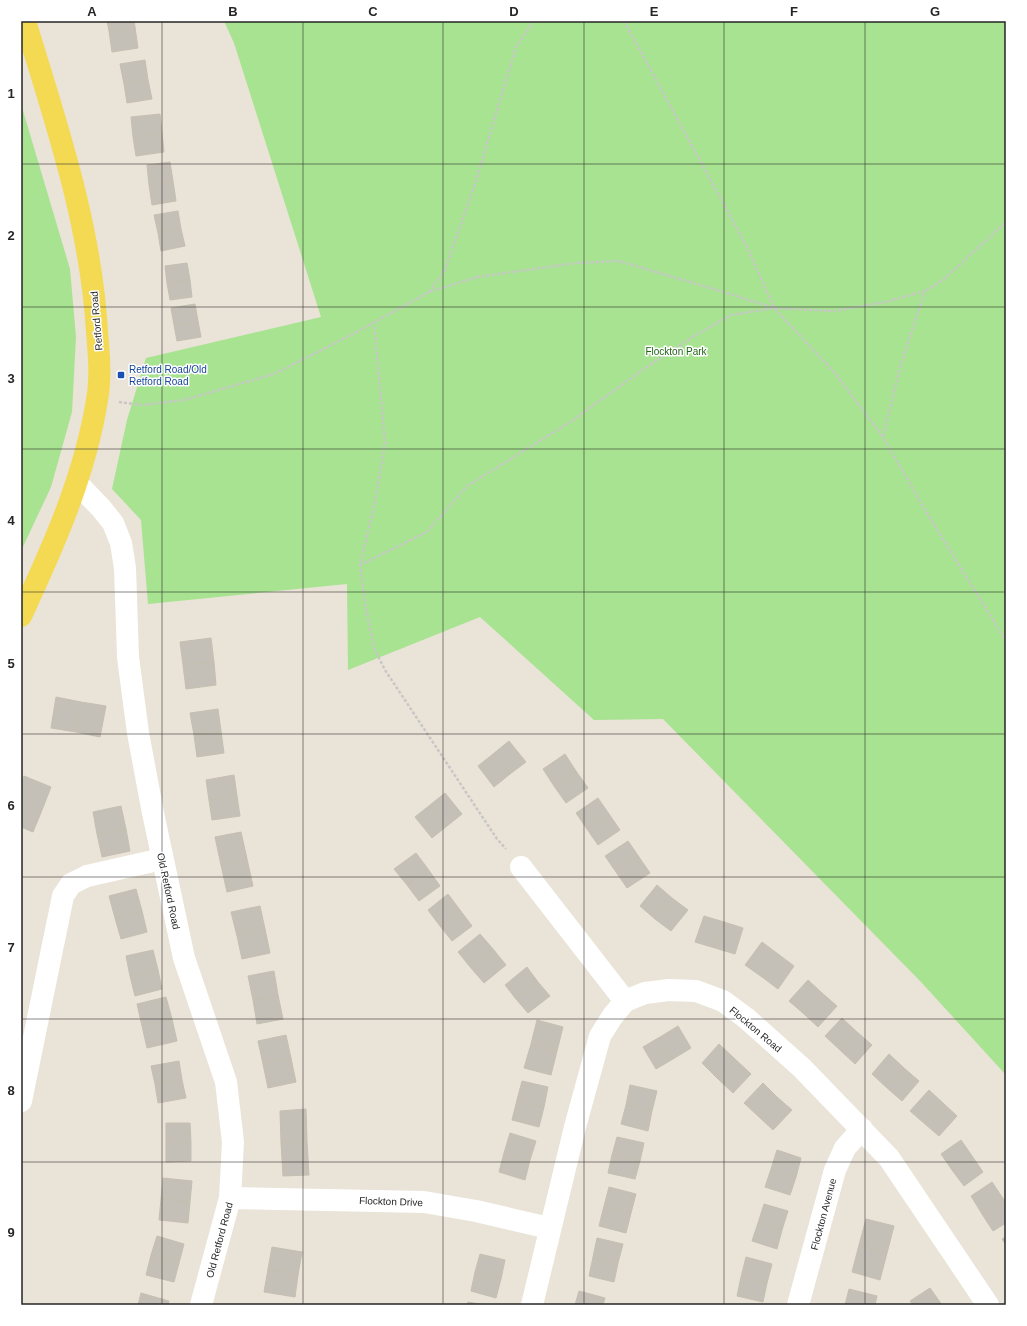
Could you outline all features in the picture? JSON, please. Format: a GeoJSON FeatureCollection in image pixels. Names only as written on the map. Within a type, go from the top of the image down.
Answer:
{"type":"FeatureCollection","features":[{"type":"Feature","properties":{"kind":"main road","name":"Retford Road"},"geometry":{"type":"LineString","coordinates":[[21,616],[49,555],[77,483],[98,399],[99,366],[96,309],[86,237],[67,160],[25,21]]}},
{"type":"Feature","properties":{"kind":"street","name":"Old Retford Road"},"geometry":{"type":"LineString","coordinates":[[77,483],[101,508],[112,523],[121,543],[125,568],[128,658],[138,733],[162,859],[184,958],[226,1082],[234,1142],[230,1198],[201,1305]]}},
{"type":"Feature","properties":{"kind":"street"},"geometry":{"type":"LineString","coordinates":[[21,1101],[63,896],[71,884],[87,876],[162,859]]}},
{"type":"Feature","properties":{"kind":"street"},"geometry":{"type":"LineString","coordinates":[[521,867],[625,1001]]}},
{"type":"Feature","properties":{"kind":"street","name":"Flockton Road"},"geometry":{"type":"LineString","coordinates":[[532,1305],[549,1228],[600,1036],[612,1017],[625,1001],[645,993],[669,990],[696,991],[723,1001],[746,1018],[802,1068],[889,1158],[988,1305]]}},
{"type":"Feature","properties":{"kind":"street","name":"Flockton Avenue"},"geometry":{"type":"LineString","coordinates":[[798,1305],[834,1170],[845,1148],[862,1129]]}},
{"type":"Feature","properties":{"kind":"street","name":"Flockton Drive"},"geometry":{"type":"LineString","coordinates":[[230,1198],[424,1202],[476,1211],[549,1228]]}},
{"type":"Feature","properties":{"kind":"path"},"geometry":{"type":"LineString","coordinates":[[429,292],[444,272],[447,264],[475,184],[516,47],[534,21]]}},
{"type":"Feature","properties":{"kind":"path"},"geometry":{"type":"LineString","coordinates":[[624,21],[746,245],[774,308],[834,372],[883,437],[925,510],[1006,641]]}},
{"type":"Feature","properties":{"kind":"path"},"geometry":{"type":"LineString","coordinates":[[360,565],[426,532],[466,486],[570,422],[647,367],[694,336],[731,315],[774,308],[834,311],[885,302],[925,291],[943,280],[1006,222]]}},
{"type":"Feature","properties":{"kind":"path"},"geometry":{"type":"LineString","coordinates":[[98,399],[142,405],[184,400],[274,374],[429,292],[476,277],[576,262],[619,262],[774,308]]}},
{"type":"Feature","properties":{"kind":"path"},"geometry":{"type":"LineString","coordinates":[[883,437],[901,364],[925,291]]}},
{"type":"Feature","properties":{"kind":"path"},"geometry":{"type":"LineString","coordinates":[[374,322],[385,443],[376,502],[360,565],[365,603],[374,648],[385,670],[497,839],[521,867]]}},
{"type":"Feature","properties":{"kind":"green space","name":"Flockton Park"},"geometry":{"type":"Polygon","coordinates":[[[224,21],[1006,21],[1006,1075],[921,982],[663,719],[594,720],[480,617],[348,670],[347,584],[148,604],[141,520],[112,489],[127,420],[146,358],[321,317],[234,43],[224,21]]]}},
{"type":"Feature","properties":{"kind":"green space"},"geometry":{"type":"Polygon","coordinates":[[[21,104],[70,269],[76,337],[72,412],[51,487],[21,551],[21,104]]]}},
{"type":"Feature","properties":{"kind":"building"},"geometry":{"type":"Polygon","coordinates":[[[107,21],[134,21],[135,27],[109,31],[107,21]]]}},
{"type":"Feature","properties":{"kind":"building"},"geometry":{"type":"Polygon","coordinates":[[[135,27],[138,48],[112,52],[109,31],[135,27]]]}},
{"type":"Feature","properties":{"kind":"building"},"geometry":{"type":"Polygon","coordinates":[[[145,60],[148,80],[124,84],[120,64],[145,60]]]}},
{"type":"Feature","properties":{"kind":"building"},"geometry":{"type":"Polygon","coordinates":[[[148,80],[152,99],[127,103],[124,84],[148,80]]]}},
{"type":"Feature","properties":{"kind":"building"},"geometry":{"type":"Polygon","coordinates":[[[160,114],[162,133],[133,137],[131,117],[160,114]]]}},
{"type":"Feature","properties":{"kind":"building"},"geometry":{"type":"Polygon","coordinates":[[[162,133],[164,152],[136,156],[133,137],[162,133]]]}},
{"type":"Feature","properties":{"kind":"building"},"geometry":{"type":"Polygon","coordinates":[[[170,162],[173,181],[149,185],[147,165],[170,162]]]}},
{"type":"Feature","properties":{"kind":"building"},"geometry":{"type":"Polygon","coordinates":[[[173,181],[176,201],[152,205],[149,185],[173,181]]]}},
{"type":"Feature","properties":{"kind":"building"},"geometry":{"type":"Polygon","coordinates":[[[178,211],[181,229],[158,233],[154,215],[178,211]]]}},
{"type":"Feature","properties":{"kind":"building"},"geometry":{"type":"Polygon","coordinates":[[[181,229],[185,246],[161,251],[158,233],[181,229]]]}},
{"type":"Feature","properties":{"kind":"building"},"geometry":{"type":"Polygon","coordinates":[[[187,263],[190,280],[167,283],[165,266],[187,263]]]}},
{"type":"Feature","properties":{"kind":"building"},"geometry":{"type":"Polygon","coordinates":[[[190,280],[192,297],[170,300],[167,283],[190,280]]]}},
{"type":"Feature","properties":{"kind":"building"},"geometry":{"type":"Polygon","coordinates":[[[195,304],[198,321],[174,325],[171,308],[195,304]]]}},
{"type":"Feature","properties":{"kind":"building"},"geometry":{"type":"Polygon","coordinates":[[[198,321],[201,337],[177,341],[174,325],[198,321]]]}},
{"type":"Feature","properties":{"kind":"building"},"geometry":{"type":"Polygon","coordinates":[[[211,638],[214,662],[183,665],[180,642],[211,638]]]}},
{"type":"Feature","properties":{"kind":"building"},"geometry":{"type":"Polygon","coordinates":[[[214,662],[216,685],[186,689],[183,665],[214,662]]]}},
{"type":"Feature","properties":{"kind":"building"},"geometry":{"type":"Polygon","coordinates":[[[56,697],[81,702],[76,732],[51,728],[56,697]]]}},
{"type":"Feature","properties":{"kind":"building"},"geometry":{"type":"Polygon","coordinates":[[[81,702],[106,706],[100,737],[76,732],[81,702]]]}},
{"type":"Feature","properties":{"kind":"building"},"geometry":{"type":"Polygon","coordinates":[[[218,709],[221,731],[194,735],[190,713],[218,709]]]}},
{"type":"Feature","properties":{"kind":"building"},"geometry":{"type":"Polygon","coordinates":[[[221,731],[224,753],[197,757],[194,735],[221,731]]]}},
{"type":"Feature","properties":{"kind":"building"},"geometry":{"type":"Polygon","coordinates":[[[509,741],[526,762],[510,774],[493,754],[509,741]]]}},
{"type":"Feature","properties":{"kind":"building"},"geometry":{"type":"Polygon","coordinates":[[[493,754],[510,774],[494,787],[478,766],[493,754]]]}},
{"type":"Feature","properties":{"kind":"building"},"geometry":{"type":"Polygon","coordinates":[[[565,754],[576,771],[554,786],[543,769],[565,754]]]}},
{"type":"Feature","properties":{"kind":"building"},"geometry":{"type":"Polygon","coordinates":[[[576,771],[588,788],[566,803],[554,786],[576,771]]]}},
{"type":"Feature","properties":{"kind":"building"},"geometry":{"type":"Polygon","coordinates":[[[234,775],[237,796],[209,800],[206,780],[234,775]]]}},
{"type":"Feature","properties":{"kind":"building"},"geometry":{"type":"Polygon","coordinates":[[[24,776],[51,787],[42,810],[21,801],[21,784],[24,776]]]}},
{"type":"Feature","properties":{"kind":"building"},"geometry":{"type":"Polygon","coordinates":[[[445,793],[462,814],[447,826],[430,805],[445,793]]]}},
{"type":"Feature","properties":{"kind":"building"},"geometry":{"type":"Polygon","coordinates":[[[237,796],[240,816],[212,820],[209,800],[237,796]]]}},
{"type":"Feature","properties":{"kind":"building"},"geometry":{"type":"Polygon","coordinates":[[[598,798],[609,814],[587,829],[576,813],[598,798]]]}},
{"type":"Feature","properties":{"kind":"building"},"geometry":{"type":"Polygon","coordinates":[[[21,801],[42,810],[33,832],[21,827],[21,801]]]}},
{"type":"Feature","properties":{"kind":"building"},"geometry":{"type":"Polygon","coordinates":[[[430,805],[447,826],[432,838],[415,817],[430,805]]]}},
{"type":"Feature","properties":{"kind":"building"},"geometry":{"type":"Polygon","coordinates":[[[121,806],[126,829],[97,834],[93,812],[121,806]]]}},
{"type":"Feature","properties":{"kind":"building"},"geometry":{"type":"Polygon","coordinates":[[[609,814],[620,830],[598,845],[587,829],[609,814]]]}},
{"type":"Feature","properties":{"kind":"building"},"geometry":{"type":"Polygon","coordinates":[[[126,829],[130,851],[102,857],[97,834],[126,829]]]}},
{"type":"Feature","properties":{"kind":"building"},"geometry":{"type":"Polygon","coordinates":[[[241,832],[247,859],[221,865],[215,837],[241,832]]]}},
{"type":"Feature","properties":{"kind":"building"},"geometry":{"type":"Polygon","coordinates":[[[628,841],[639,857],[616,872],[605,856],[628,841]]]}},
{"type":"Feature","properties":{"kind":"building"},"geometry":{"type":"Polygon","coordinates":[[[416,853],[428,869],[407,885],[394,869],[416,853]]]}},
{"type":"Feature","properties":{"kind":"building"},"geometry":{"type":"Polygon","coordinates":[[[639,857],[650,873],[627,888],[616,872],[639,857]]]}},
{"type":"Feature","properties":{"kind":"building"},"geometry":{"type":"Polygon","coordinates":[[[247,859],[253,886],[227,892],[221,865],[247,859]]]}},
{"type":"Feature","properties":{"kind":"building"},"geometry":{"type":"Polygon","coordinates":[[[428,869],[440,886],[419,901],[407,885],[428,869]]]}},
{"type":"Feature","properties":{"kind":"building"},"geometry":{"type":"Polygon","coordinates":[[[657,885],[672,898],[655,919],[640,906],[657,885]]]}},
{"type":"Feature","properties":{"kind":"building"},"geometry":{"type":"Polygon","coordinates":[[[136,889],[142,911],[115,918],[109,896],[136,889]]]}},
{"type":"Feature","properties":{"kind":"building"},"geometry":{"type":"Polygon","coordinates":[[[448,894],[460,910],[440,926],[428,910],[448,894]]]}},
{"type":"Feature","properties":{"kind":"building"},"geometry":{"type":"Polygon","coordinates":[[[672,898],[688,910],[671,931],[655,919],[672,898]]]}},
{"type":"Feature","properties":{"kind":"building"},"geometry":{"type":"Polygon","coordinates":[[[260,906],[265,929],[237,936],[231,912],[260,906]]]}},
{"type":"Feature","properties":{"kind":"building"},"geometry":{"type":"Polygon","coordinates":[[[460,910],[472,926],[452,941],[440,926],[460,910]]]}},
{"type":"Feature","properties":{"kind":"building"},"geometry":{"type":"Polygon","coordinates":[[[142,911],[147,932],[121,939],[115,918],[142,911]]]}},
{"type":"Feature","properties":{"kind":"building"},"geometry":{"type":"Polygon","coordinates":[[[704,916],[724,922],[715,948],[695,942],[704,916]]]}},
{"type":"Feature","properties":{"kind":"building"},"geometry":{"type":"Polygon","coordinates":[[[724,922],[743,928],[735,954],[715,948],[724,922]]]}},
{"type":"Feature","properties":{"kind":"building"},"geometry":{"type":"Polygon","coordinates":[[[265,929],[270,953],[242,959],[237,936],[265,929]]]}},
{"type":"Feature","properties":{"kind":"building"},"geometry":{"type":"Polygon","coordinates":[[[480,934],[493,949],[471,968],[458,952],[480,934]]]}},
{"type":"Feature","properties":{"kind":"building"},"geometry":{"type":"Polygon","coordinates":[[[762,942],[778,954],[762,977],[745,965],[762,942]]]}},
{"type":"Feature","properties":{"kind":"building"},"geometry":{"type":"Polygon","coordinates":[[[493,949],[506,965],[484,983],[471,968],[493,949]]]}},
{"type":"Feature","properties":{"kind":"building"},"geometry":{"type":"Polygon","coordinates":[[[153,950],[158,970],[130,976],[126,956],[153,950]]]}},
{"type":"Feature","properties":{"kind":"building"},"geometry":{"type":"Polygon","coordinates":[[[778,954],[794,966],[778,989],[762,977],[778,954]]]}},
{"type":"Feature","properties":{"kind":"building"},"geometry":{"type":"Polygon","coordinates":[[[527,967],[538,982],[516,999],[505,985],[527,967]]]}},
{"type":"Feature","properties":{"kind":"building"},"geometry":{"type":"Polygon","coordinates":[[[158,970],[162,989],[135,996],[130,976],[158,970]]]}},
{"type":"Feature","properties":{"kind":"building"},"geometry":{"type":"Polygon","coordinates":[[[274,971],[278,995],[253,1000],[248,976],[274,971]]]}},
{"type":"Feature","properties":{"kind":"building"},"geometry":{"type":"Polygon","coordinates":[[[808,980],[822,993],[804,1014],[789,1001],[808,980]]]}},
{"type":"Feature","properties":{"kind":"building"},"geometry":{"type":"Polygon","coordinates":[[[538,982],[550,996],[528,1013],[516,999],[538,982]]]}},
{"type":"Feature","properties":{"kind":"building"},"geometry":{"type":"Polygon","coordinates":[[[822,993],[837,1006],[818,1027],[804,1014],[822,993]]]}},
{"type":"Feature","properties":{"kind":"building"},"geometry":{"type":"Polygon","coordinates":[[[278,995],[283,1019],[257,1024],[253,1000],[278,995]]]}},
{"type":"Feature","properties":{"kind":"building"},"geometry":{"type":"Polygon","coordinates":[[[166,997],[172,1019],[142,1026],[137,1004],[166,997]]]}},
{"type":"Feature","properties":{"kind":"building"},"geometry":{"type":"Polygon","coordinates":[[[842,1018],[857,1032],[840,1050],[825,1036],[842,1018]]]}},
{"type":"Feature","properties":{"kind":"building"},"geometry":{"type":"Polygon","coordinates":[[[172,1019],[177,1041],[147,1048],[142,1026],[172,1019]]]}},
{"type":"Feature","properties":{"kind":"building"},"geometry":{"type":"Polygon","coordinates":[[[537,1020],[563,1027],[557,1051],[531,1044],[537,1020]]]}},
{"type":"Feature","properties":{"kind":"building"},"geometry":{"type":"Polygon","coordinates":[[[678,1026],[691,1048],[673,1059],[660,1037],[678,1026]]]}},
{"type":"Feature","properties":{"kind":"building"},"geometry":{"type":"Polygon","coordinates":[[[857,1032],[872,1045],[855,1064],[840,1050],[857,1032]]]}},
{"type":"Feature","properties":{"kind":"building"},"geometry":{"type":"Polygon","coordinates":[[[286,1035],[291,1058],[263,1064],[258,1041],[286,1035]]]}},
{"type":"Feature","properties":{"kind":"building"},"geometry":{"type":"Polygon","coordinates":[[[660,1037],[673,1059],[656,1069],[643,1047],[660,1037]]]}},
{"type":"Feature","properties":{"kind":"building"},"geometry":{"type":"Polygon","coordinates":[[[531,1044],[557,1051],[551,1075],[524,1068],[531,1044]]]}},
{"type":"Feature","properties":{"kind":"building"},"geometry":{"type":"Polygon","coordinates":[[[719,1044],[735,1059],[717,1078],[702,1063],[719,1044]]]}},
{"type":"Feature","properties":{"kind":"building"},"geometry":{"type":"Polygon","coordinates":[[[889,1054],[904,1068],[886,1087],[872,1074],[889,1054]]]}},
{"type":"Feature","properties":{"kind":"building"},"geometry":{"type":"Polygon","coordinates":[[[291,1058],[296,1082],[268,1088],[263,1064],[291,1058]]]}},
{"type":"Feature","properties":{"kind":"building"},"geometry":{"type":"Polygon","coordinates":[[[735,1059],[751,1074],[733,1093],[717,1078],[735,1059]]]}},
{"type":"Feature","properties":{"kind":"building"},"geometry":{"type":"Polygon","coordinates":[[[179,1061],[182,1080],[155,1084],[151,1066],[179,1061]]]}},
{"type":"Feature","properties":{"kind":"building"},"geometry":{"type":"Polygon","coordinates":[[[904,1068],[919,1081],[902,1101],[886,1087],[904,1068]]]}},
{"type":"Feature","properties":{"kind":"building"},"geometry":{"type":"Polygon","coordinates":[[[182,1080],[186,1098],[158,1103],[155,1084],[182,1080]]]}},
{"type":"Feature","properties":{"kind":"building"},"geometry":{"type":"Polygon","coordinates":[[[522,1081],[548,1087],[544,1107],[517,1100],[522,1081]]]}},
{"type":"Feature","properties":{"kind":"building"},"geometry":{"type":"Polygon","coordinates":[[[763,1083],[777,1097],[758,1116],[744,1103],[763,1083]]]}},
{"type":"Feature","properties":{"kind":"building"},"geometry":{"type":"Polygon","coordinates":[[[630,1085],[657,1091],[652,1111],[626,1105],[630,1085]]]}},
{"type":"Feature","properties":{"kind":"building"},"geometry":{"type":"Polygon","coordinates":[[[929,1090],[943,1103],[925,1124],[910,1111],[929,1090]]]}},
{"type":"Feature","properties":{"kind":"building"},"geometry":{"type":"Polygon","coordinates":[[[777,1097],[792,1110],[773,1130],[758,1116],[777,1097]]]}},
{"type":"Feature","properties":{"kind":"building"},"geometry":{"type":"Polygon","coordinates":[[[517,1100],[544,1107],[539,1127],[512,1120],[517,1100]]]}},
{"type":"Feature","properties":{"kind":"building"},"geometry":{"type":"Polygon","coordinates":[[[943,1103],[957,1116],[939,1136],[925,1124],[943,1103]]]}},
{"type":"Feature","properties":{"kind":"building"},"geometry":{"type":"Polygon","coordinates":[[[626,1105],[652,1111],[648,1131],[621,1124],[626,1105]]]}},
{"type":"Feature","properties":{"kind":"building"},"geometry":{"type":"Polygon","coordinates":[[[306,1109],[307,1142],[281,1143],[280,1111],[306,1109]]]}},
{"type":"Feature","properties":{"kind":"building"},"geometry":{"type":"Polygon","coordinates":[[[166,1123],[190,1123],[191,1142],[166,1142],[166,1123]]]}},
{"type":"Feature","properties":{"kind":"building"},"geometry":{"type":"Polygon","coordinates":[[[510,1133],[536,1141],[530,1160],[504,1153],[510,1133]]]}},
{"type":"Feature","properties":{"kind":"building"},"geometry":{"type":"Polygon","coordinates":[[[617,1137],[644,1143],[640,1161],[612,1155],[617,1137]]]}},
{"type":"Feature","properties":{"kind":"building"},"geometry":{"type":"Polygon","coordinates":[[[961,1140],[972,1156],[952,1170],[941,1154],[961,1140]]]}},
{"type":"Feature","properties":{"kind":"building"},"geometry":{"type":"Polygon","coordinates":[[[166,1142],[191,1142],[191,1161],[166,1162],[166,1142]]]}},
{"type":"Feature","properties":{"kind":"building"},"geometry":{"type":"Polygon","coordinates":[[[307,1142],[309,1175],[283,1176],[281,1143],[307,1142]]]}},
{"type":"Feature","properties":{"kind":"building"},"geometry":{"type":"Polygon","coordinates":[[[777,1150],[801,1158],[796,1177],[771,1169],[777,1150]]]}},
{"type":"Feature","properties":{"kind":"building"},"geometry":{"type":"Polygon","coordinates":[[[504,1153],[530,1160],[525,1180],[499,1172],[504,1153]]]}},
{"type":"Feature","properties":{"kind":"building"},"geometry":{"type":"Polygon","coordinates":[[[612,1155],[640,1161],[635,1179],[608,1173],[612,1155]]]}},
{"type":"Feature","properties":{"kind":"building"},"geometry":{"type":"Polygon","coordinates":[[[972,1156],[983,1172],[964,1186],[952,1170],[972,1156]]]}},
{"type":"Feature","properties":{"kind":"building"},"geometry":{"type":"Polygon","coordinates":[[[771,1169],[796,1177],[790,1195],[765,1187],[771,1169]]]}},
{"type":"Feature","properties":{"kind":"building"},"geometry":{"type":"Polygon","coordinates":[[[163,1178],[192,1181],[190,1202],[161,1199],[163,1178]]]}},
{"type":"Feature","properties":{"kind":"building"},"geometry":{"type":"Polygon","coordinates":[[[992,1182],[1004,1200],[982,1214],[971,1196],[992,1182]]]}},
{"type":"Feature","properties":{"kind":"building"},"geometry":{"type":"Polygon","coordinates":[[[609,1187],[636,1194],[631,1213],[604,1206],[609,1187]]]}},
{"type":"Feature","properties":{"kind":"building"},"geometry":{"type":"Polygon","coordinates":[[[161,1199],[190,1202],[188,1223],[159,1220],[161,1199]]]}},
{"type":"Feature","properties":{"kind":"building"},"geometry":{"type":"Polygon","coordinates":[[[1004,1200],[1006,1203],[1006,1223],[993,1231],[982,1214],[1004,1200]]]}},
{"type":"Feature","properties":{"kind":"building"},"geometry":{"type":"Polygon","coordinates":[[[764,1204],[788,1211],[782,1230],[758,1223],[764,1204]]]}},
{"type":"Feature","properties":{"kind":"building"},"geometry":{"type":"Polygon","coordinates":[[[604,1206],[631,1213],[626,1233],[599,1226],[604,1206]]]}},
{"type":"Feature","properties":{"kind":"building"},"geometry":{"type":"Polygon","coordinates":[[[866,1219],[894,1226],[887,1253],[859,1245],[866,1219]]]}},
{"type":"Feature","properties":{"kind":"building"},"geometry":{"type":"Polygon","coordinates":[[[758,1223],[782,1230],[777,1249],[752,1241],[758,1223]]]}},
{"type":"Feature","properties":{"kind":"building"},"geometry":{"type":"Polygon","coordinates":[[[157,1236],[184,1244],[179,1263],[151,1255],[157,1236]]]}},
{"type":"Feature","properties":{"kind":"building"},"geometry":{"type":"Polygon","coordinates":[[[1006,1237],[1006,1245],[1002,1239],[1006,1237]]]}},
{"type":"Feature","properties":{"kind":"building"},"geometry":{"type":"Polygon","coordinates":[[[597,1238],[623,1244],[618,1263],[593,1257],[597,1238]]]}},
{"type":"Feature","properties":{"kind":"building"},"geometry":{"type":"Polygon","coordinates":[[[859,1245],[887,1253],[880,1280],[852,1272],[859,1245]]]}},
{"type":"Feature","properties":{"kind":"building"},"geometry":{"type":"Polygon","coordinates":[[[272,1247],[302,1252],[298,1275],[268,1269],[272,1247]]]}},
{"type":"Feature","properties":{"kind":"building"},"geometry":{"type":"Polygon","coordinates":[[[480,1254],[505,1260],[501,1279],[475,1272],[480,1254]]]}},
{"type":"Feature","properties":{"kind":"building"},"geometry":{"type":"Polygon","coordinates":[[[151,1255],[179,1263],[174,1282],[146,1275],[151,1255]]]}},
{"type":"Feature","properties":{"kind":"building"},"geometry":{"type":"Polygon","coordinates":[[[593,1257],[618,1263],[614,1282],[589,1276],[593,1257]]]}},
{"type":"Feature","properties":{"kind":"building"},"geometry":{"type":"Polygon","coordinates":[[[746,1257],[772,1264],[767,1283],[741,1277],[746,1257]]]}},
{"type":"Feature","properties":{"kind":"building"},"geometry":{"type":"Polygon","coordinates":[[[268,1269],[298,1275],[295,1297],[264,1292],[268,1269]]]}},
{"type":"Feature","properties":{"kind":"building"},"geometry":{"type":"Polygon","coordinates":[[[475,1272],[501,1279],[496,1298],[471,1291],[475,1272]]]}},
{"type":"Feature","properties":{"kind":"building"},"geometry":{"type":"Polygon","coordinates":[[[741,1277],[767,1283],[763,1302],[737,1296],[741,1277]]]}},
{"type":"Feature","properties":{"kind":"building"},"geometry":{"type":"Polygon","coordinates":[[[930,1288],[942,1305],[913,1305],[910,1301],[930,1288]]]}},
{"type":"Feature","properties":{"kind":"building"},"geometry":{"type":"Polygon","coordinates":[[[849,1289],[877,1296],[875,1305],[845,1305],[849,1289]]]}},
{"type":"Feature","properties":{"kind":"building"},"geometry":{"type":"Polygon","coordinates":[[[579,1291],[605,1298],[603,1305],[575,1305],[579,1291]]]}},
{"type":"Feature","properties":{"kind":"building"},"geometry":{"type":"Polygon","coordinates":[[[141,1293],[169,1301],[168,1305],[138,1305],[141,1293]]]}},
{"type":"Feature","properties":{"kind":"building"},"geometry":{"type":"Polygon","coordinates":[[[468,1302],[485,1305],[467,1305],[468,1302]]]}},
{"type":"Feature","properties":{"kind":"place","name":"Retford Road/Old Retford Road"},"geometry":{"type":"Point","coordinates":[121,375]}}]}
